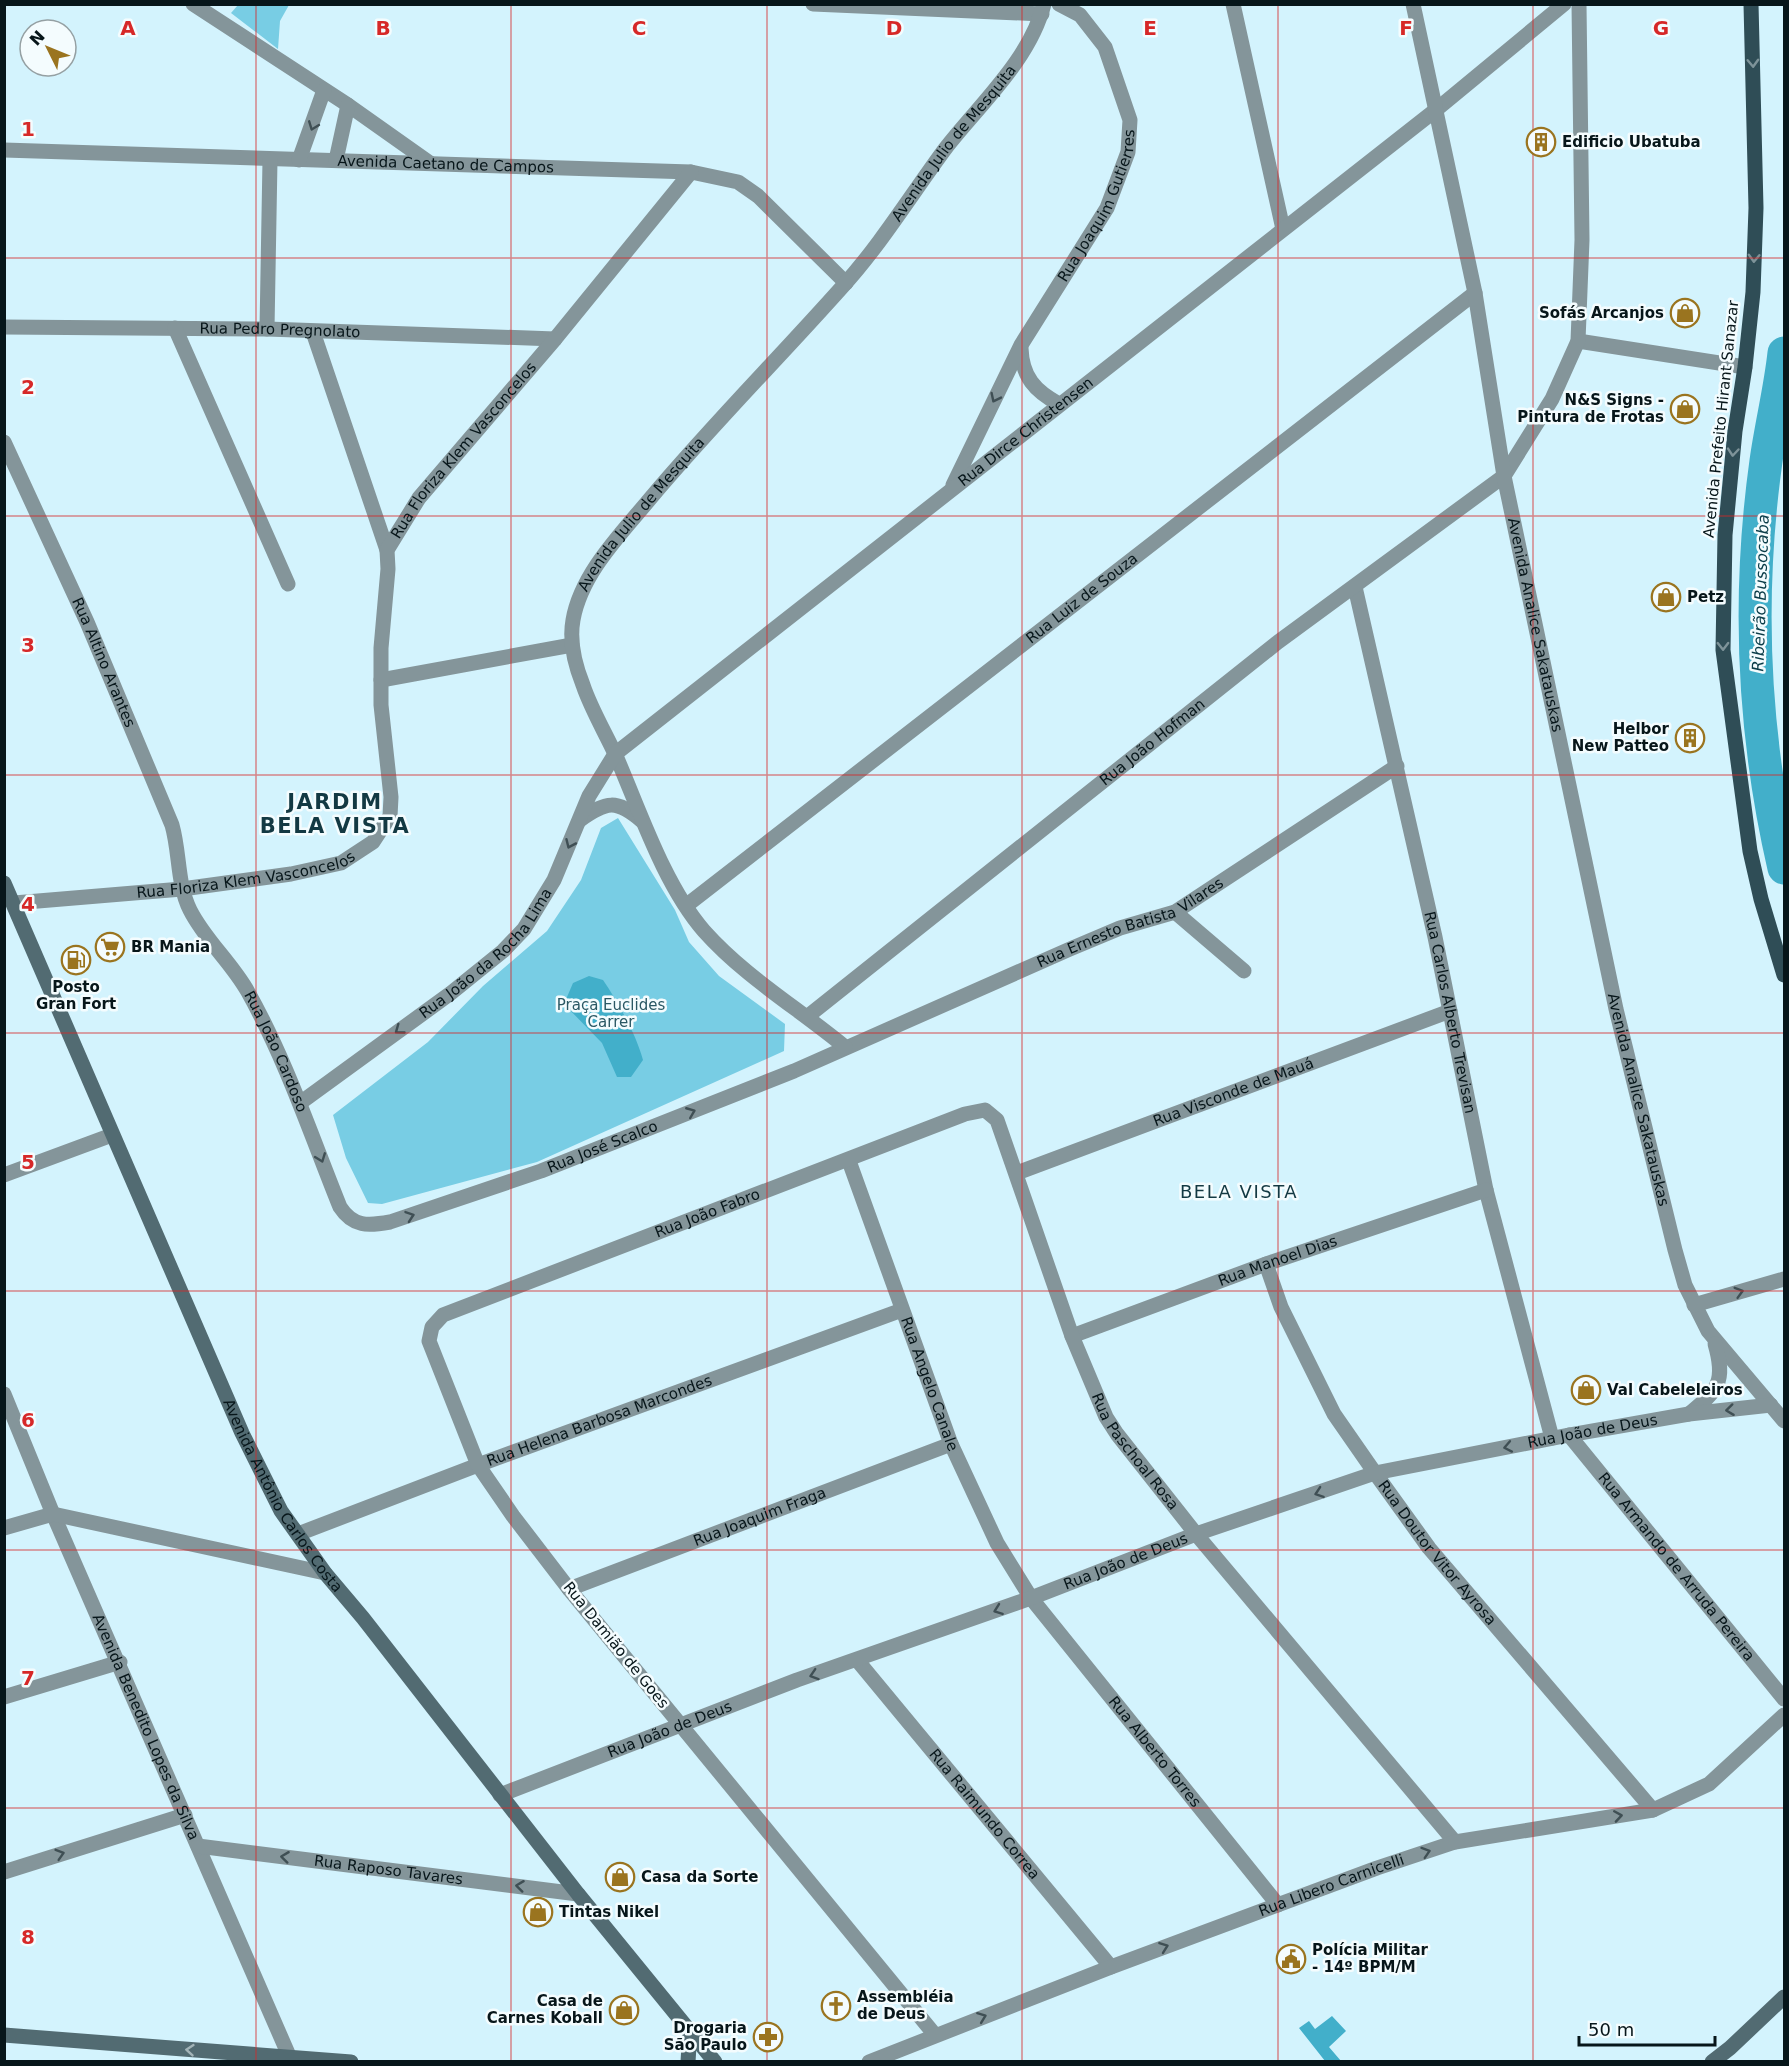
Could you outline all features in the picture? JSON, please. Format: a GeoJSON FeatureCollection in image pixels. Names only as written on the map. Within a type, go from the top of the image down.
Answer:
{"type":"FeatureCollection","features":[{"type":"Feature","properties":{"kind":"main road","name":"Avenida Prefeito Hirant Sanazar"},"geometry":{"type":"LineString","coordinates":[[1751,4],[1756,208],[1753,292],[1735,431],[1725,536],[1723,651],[1750,851],[1761,898],[1785,975]]}},
{"type":"Feature","properties":{"kind":"main road","name":"Avenida Antônio Carlos Costa"},"geometry":{"type":"LineString","coordinates":[[4,883],[255,1462],[281,1511],[325,1573],[363,1618],[578,1894],[715,2061]]}},
{"type":"Feature","properties":{"kind":"main road"},"geometry":{"type":"LineString","coordinates":[[1712,2061],[1738,2041],[1785,1997]]}},
{"type":"Feature","properties":{"kind":"main road"},"geometry":{"type":"LineString","coordinates":[[688,2061],[690,2029]]}},
{"type":"Feature","properties":{"kind":"main road"},"geometry":{"type":"LineString","coordinates":[[4,2035],[289,2060],[351,2061]]}},
{"type":"Feature","properties":{"kind":"street"},"geometry":{"type":"LineString","coordinates":[[193,4],[348,105],[430,163]]}},
{"type":"Feature","properties":{"kind":"street"},"geometry":{"type":"LineString","coordinates":[[813,4],[1043,9]]}},
{"type":"Feature","properties":{"kind":"street","name":"Rua Joaquim Gutierres"},"geometry":{"type":"LineString","coordinates":[[952,488],[1021,345],[1107,208],[1128,152],[1130,120],[1105,47],[1080,15],[1059,4]]}},
{"type":"Feature","properties":{"kind":"street"},"geometry":{"type":"LineString","coordinates":[[1233,4],[1283,229]]}},
{"type":"Feature","properties":{"kind":"street","name":"Avenida Analice Sakatauskas"},"geometry":{"type":"LineString","coordinates":[[1413,4],[1475,293],[1504,476],[1616,1009],[1675,1250],[1694,1305],[1714,1341],[1720,1361],[1720,1380],[1714,1392],[1689,1414]]}},
{"type":"Feature","properties":{"kind":"street","name":"Rua Dirce Christensen"},"geometry":{"type":"LineString","coordinates":[[615,754],[1437,109],[1563,4]]}},
{"type":"Feature","properties":{"kind":"street"},"geometry":{"type":"LineString","coordinates":[[1504,476],[1552,399],[1578,341],[1582,240],[1579,4]]}},
{"type":"Feature","properties":{"kind":"street","name":"Avenida Julio de Mesquita"},"geometry":{"type":"LineString","coordinates":[[845,1047],[807,1016],[757,982],[701,928],[665,869],[583,685],[572,645],[573,619],[582,593],[597,565],[619,536],[680,464],[846,283],[901,213],[945,149],[1003,78],[1036,29],[1043,9]]}},
{"type":"Feature","properties":{"kind":"street"},"geometry":{"type":"LineString","coordinates":[[299,160],[324,90]]}},
{"type":"Feature","properties":{"kind":"street"},"geometry":{"type":"LineString","coordinates":[[336,160],[348,105]]}},
{"type":"Feature","properties":{"kind":"street","name":"Avenida Caetano de Campos"},"geometry":{"type":"LineString","coordinates":[[4,150],[691,172],[738,182],[758,196],[846,283]]}},
{"type":"Feature","properties":{"kind":"street"},"geometry":{"type":"LineString","coordinates":[[267,328],[270,160]]}},
{"type":"Feature","properties":{"kind":"street","name":"Rua Floriza Klem Vasconcelos"},"geometry":{"type":"LineString","coordinates":[[14,903],[182,889],[291,874],[341,863],[373,842],[390,816],[391,797],[381,680],[387,550],[418,498],[555,339],[691,172]]}},
{"type":"Feature","properties":{"kind":"street","name":"Rua Luiz de Souza"},"geometry":{"type":"LineString","coordinates":[[687,905],[1475,293]]}},
{"type":"Feature","properties":{"kind":"street","name":"Rua Pedro Pregnolato"},"geometry":{"type":"LineString","coordinates":[[4,327],[267,328],[313,332],[555,339]]}},
{"type":"Feature","properties":{"kind":"street"},"geometry":{"type":"LineString","coordinates":[[175,328],[288,584]]}},
{"type":"Feature","properties":{"kind":"street"},"geometry":{"type":"LineString","coordinates":[[313,332],[387,550]]}},
{"type":"Feature","properties":{"kind":"street"},"geometry":{"type":"LineString","coordinates":[[1578,341],[1745,367]]}},
{"type":"Feature","properties":{"kind":"street"},"geometry":{"type":"LineString","coordinates":[[1021,345],[1021,363],[1029,381],[1041,394],[1059,404]]}},
{"type":"Feature","properties":{"kind":"street","name":"Rua Altino Arantes"},"geometry":{"type":"LineString","coordinates":[[4,441],[87,622],[172,825],[178,845],[182,889]]}},
{"type":"Feature","properties":{"kind":"street","name":"Rua João Hofman"},"geometry":{"type":"LineString","coordinates":[[807,1016],[1278,642],[1504,476]]}},
{"type":"Feature","properties":{"kind":"street","name":"Rua Carlos Alberto Trevisan"},"geometry":{"type":"LineString","coordinates":[[1355,587],[1397,766],[1486,1190],[1552,1438]]}},
{"type":"Feature","properties":{"kind":"street"},"geometry":{"type":"LineString","coordinates":[[381,680],[572,645]]}},
{"type":"Feature","properties":{"kind":"street","name":"Rua João da Rocha Lima"},"geometry":{"type":"LineString","coordinates":[[300,1104],[503,951],[524,929],[554,880],[589,796],[615,754]]}},
{"type":"Feature","properties":{"kind":"street","name":"Rua Ernesto Batista Vilares"},"geometry":{"type":"LineString","coordinates":[[845,1047],[1014,976],[1120,928],[1175,912],[1397,766]]}},
{"type":"Feature","properties":{"kind":"street"},"geometry":{"type":"LineString","coordinates":[[580,820],[600,806],[616,804],[628,809],[644,823]]}},
{"type":"Feature","properties":{"kind":"street","name":"Rua João Cardoso"},"geometry":{"type":"LineString","coordinates":[[182,889],[198,924],[251,998],[270,1032],[339,1207],[353,1222]]}},
{"type":"Feature","properties":{"kind":"street"},"geometry":{"type":"LineString","coordinates":[[1175,912],[1244,971]]}},
{"type":"Feature","properties":{"kind":"street","name":"Rua Visconde de Mauá"},"geometry":{"type":"LineString","coordinates":[[1017,1173],[1450,1011]]}},
{"type":"Feature","properties":{"kind":"street","name":"Rua José Scalco"},"geometry":{"type":"LineString","coordinates":[[353,1222],[376,1225],[390,1222],[542,1171],[794,1071],[845,1047]]}},
{"type":"Feature","properties":{"kind":"street","name":"Rua João Fabro"},"geometry":{"type":"LineString","coordinates":[[429,1341],[429,1333],[435,1321],[450,1311],[980,1110],[991,1114],[997,1120]]}},
{"type":"Feature","properties":{"kind":"street","name":"Rua Paschoal Rosa"},"geometry":{"type":"LineString","coordinates":[[997,1120],[1072,1336],[1111,1425],[1196,1534],[1455,1842]]}},
{"type":"Feature","properties":{"kind":"street"},"geometry":{"type":"LineString","coordinates":[[4,1176],[112,1136]]}},
{"type":"Feature","properties":{"kind":"street","name":"Rua Angelo Canale"},"geometry":{"type":"LineString","coordinates":[[849,1161],[951,1444],[998,1543],[1030,1598]]}},
{"type":"Feature","properties":{"kind":"street","name":"Rua Manoel Dias"},"geometry":{"type":"LineString","coordinates":[[1072,1336],[1266,1264],[1486,1190]]}},
{"type":"Feature","properties":{"kind":"street","name":"Rua Doutor Vitor Ayrosa"},"geometry":{"type":"LineString","coordinates":[[1266,1264],[1281,1307],[1334,1414],[1375,1473],[1429,1548],[1653,1810]]}},
{"type":"Feature","properties":{"kind":"street"},"geometry":{"type":"LineString","coordinates":[[1694,1305],[1785,1279]]}},
{"type":"Feature","properties":{"kind":"street","name":"Rua Helena Barbosa Marcondes"},"geometry":{"type":"LineString","coordinates":[[298,1534],[478,1465],[902,1310]]}},
{"type":"Feature","properties":{"kind":"street","name":"Rua Damião de Goes"},"geometry":{"type":"LineString","coordinates":[[429,1341],[478,1465],[513,1516],[569,1588],[935,2035]]}},
{"type":"Feature","properties":{"kind":"street","name":"Avenida Analice Sakatauskas"},"geometry":{"type":"LineString","coordinates":[[1714,1341],[1785,1421]]}},
{"type":"Feature","properties":{"kind":"street","name":"Avenida Benedito Lopes da Silva"},"geometry":{"type":"LineString","coordinates":[[4,1394],[53,1514],[120,1662],[289,2060]]}},
{"type":"Feature","properties":{"kind":"street","name":"Rua João de Deus"},"geometry":{"type":"LineString","coordinates":[[500,1795],[680,1723],[1030,1598],[1196,1534],[1375,1473],[1689,1414],[1771,1405]]}},
{"type":"Feature","properties":{"kind":"street","name":"Rua Armando de Arruda Pereira"},"geometry":{"type":"LineString","coordinates":[[1569,1435],[1785,1699]]}},
{"type":"Feature","properties":{"kind":"street","name":"Rua Joaquim Fraga"},"geometry":{"type":"LineString","coordinates":[[569,1588],[951,1444]]}},
{"type":"Feature","properties":{"kind":"street"},"geometry":{"type":"LineString","coordinates":[[4,1528],[53,1514],[325,1573]]}},
{"type":"Feature","properties":{"kind":"street","name":"Rua Alberto Torres"},"geometry":{"type":"LineString","coordinates":[[1030,1598],[1278,1905]]}},
{"type":"Feature","properties":{"kind":"street","name":"Rua Raimundo Correa"},"geometry":{"type":"LineString","coordinates":[[857,1660],[1111,1967]]}},
{"type":"Feature","properties":{"kind":"street"},"geometry":{"type":"LineString","coordinates":[[4,1697],[120,1662]]}},
{"type":"Feature","properties":{"kind":"street","name":"Rua Libero Carnicelli"},"geometry":{"type":"LineString","coordinates":[[869,2061],[1111,1967],[1455,1842],[1653,1810],[1709,1784],[1785,1715]]}},
{"type":"Feature","properties":{"kind":"street"},"geometry":{"type":"LineString","coordinates":[[4,1872],[185,1815]]}},
{"type":"Feature","properties":{"kind":"street","name":"Rua Raposo Tavares"},"geometry":{"type":"LineString","coordinates":[[198,1846],[578,1894]]}},
{"type":"Feature","properties":{"kind":"green space"},"geometry":{"type":"Polygon","coordinates":[[[238,5],[289,5],[280,21],[278,49],[231,13],[238,5]]]}},
{"type":"Feature","properties":{"kind":"green space","name":"Praça Euclides Carrer"},"geometry":{"type":"Polygon","coordinates":[[[618,818],[675,910],[689,942],[719,976],[785,1024],[784,1051],[537,1162],[382,1204],[368,1203],[346,1158],[333,1115],[428,1042],[483,986],[547,931],[581,880],[601,828],[618,818]]]}},
{"type":"Feature","properties":{"kind":"shaded area"},"geometry":{"type":"Polygon","coordinates":[[[589,976],[603,980],[636,1040],[643,1060],[631,1077],[617,1077],[602,1043],[564,1004],[573,983],[589,976]]]}},
{"type":"Feature","properties":{"kind":"shaded area"},"geometry":{"type":"Polygon","coordinates":[[[1332,2016],[1346,2031],[1329,2047],[1341,2061],[1325,2061],[1299,2028],[1309,2021],[1315,2029],[1332,2016]]]}},
{"type":"Feature","properties":{"kind":"waterway","name":"Ribeirão Bussocaba"},"geometry":{"type":"LineString","coordinates":[[1784,353],[1760,512],[1755,614],[1756,665],[1765,767],[1784,868]]}},
{"type":"Feature","properties":{"kind":"place","name":"Edificio Ubatuba"},"geometry":{"type":"Point","coordinates":[1541,142]}},
{"type":"Feature","properties":{"kind":"place","name":"Sofás Arcanjos"},"geometry":{"type":"Point","coordinates":[1685,313]}},
{"type":"Feature","properties":{"kind":"place","name":"N&S Signs - Pintura de Frotas"},"geometry":{"type":"Point","coordinates":[1685,409]}},
{"type":"Feature","properties":{"kind":"place","name":"Petz"},"geometry":{"type":"Point","coordinates":[1666,597]}},
{"type":"Feature","properties":{"kind":"place","name":"Helbor New Patteo"},"geometry":{"type":"Point","coordinates":[1690,738]}},
{"type":"Feature","properties":{"kind":"place","name":"BR Mania"},"geometry":{"type":"Point","coordinates":[110,947]}},
{"type":"Feature","properties":{"kind":"place","name":"Posto Gran Fort"},"geometry":{"type":"Point","coordinates":[76,960]}},
{"type":"Feature","properties":{"kind":"place","name":"Val Cabeleleiros"},"geometry":{"type":"Point","coordinates":[1586,1390]}},
{"type":"Feature","properties":{"kind":"place","name":"Casa da Sorte"},"geometry":{"type":"Point","coordinates":[620,1877]}},
{"type":"Feature","properties":{"kind":"place","name":"Tintas Nikel"},"geometry":{"type":"Point","coordinates":[538,1912]}},
{"type":"Feature","properties":{"kind":"place","name":"Polícia Militar - 14º BPM/M"},"geometry":{"type":"Point","coordinates":[1291,1959]}},
{"type":"Feature","properties":{"kind":"place","name":"Assembléia de Deus"},"geometry":{"type":"Point","coordinates":[836,2006]}},
{"type":"Feature","properties":{"kind":"place","name":"Casa de Carnes Koball"},"geometry":{"type":"Point","coordinates":[624,2010]}},
{"type":"Feature","properties":{"kind":"place","name":"Drogaria São Paulo"},"geometry":{"type":"Point","coordinates":[768,2037]}},
{"type":"Feature","properties":{"kind":"district","name":"JARDIM BELA VISTA"},"geometry":{"type":"Point","coordinates":[335,814]}},
{"type":"Feature","properties":{"kind":"district","name":"BELA VISTA"},"geometry":{"type":"Point","coordinates":[1239,1192]}}]}
